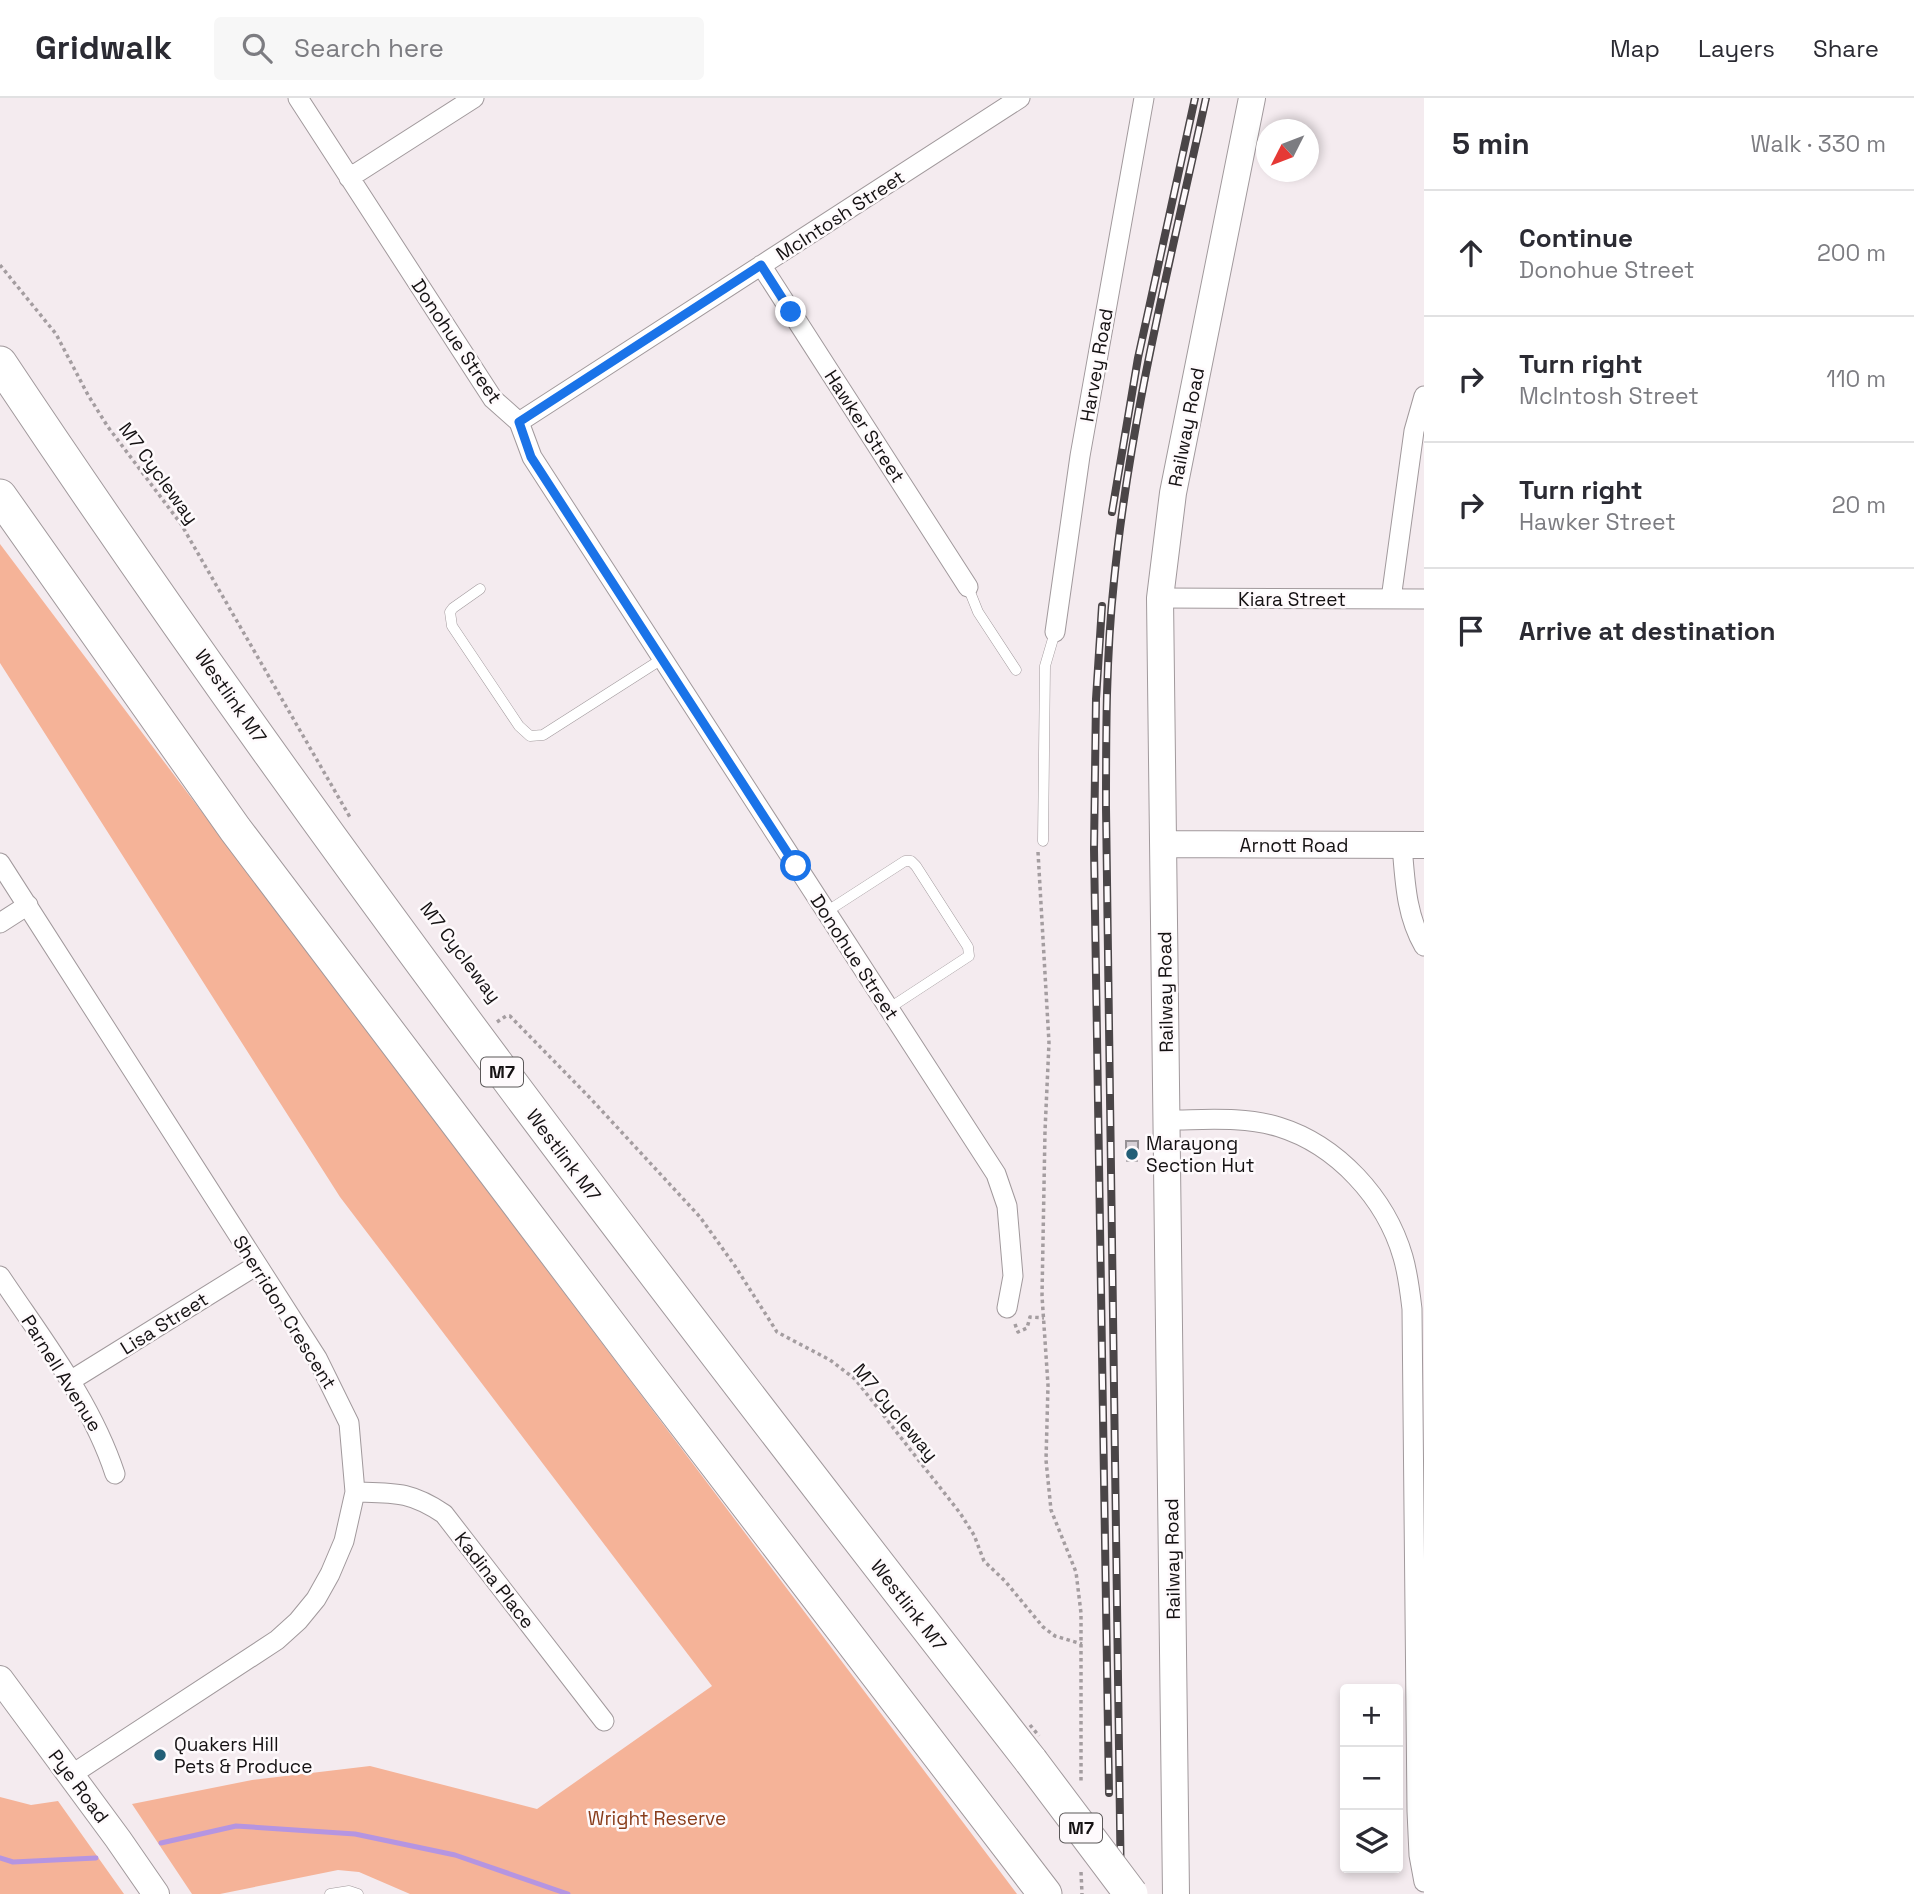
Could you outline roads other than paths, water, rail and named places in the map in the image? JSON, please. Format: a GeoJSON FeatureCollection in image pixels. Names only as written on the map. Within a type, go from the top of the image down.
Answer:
{"type":"FeatureCollection","features":[{"type":"Feature","properties":{"kind":"highway","name":"Westlink M7"},"geometry":{"type":"LineString","coordinates":[[4,373],[406,943],[753,1404],[1131,1894]]}},
{"type":"Feature","properties":{"kind":"highway"},"geometry":{"type":"LineString","coordinates":[[0,496],[235,829],[1039,1886]]}},
{"type":"Feature","properties":{"kind":"street","name":"Donohue Street"},"geometry":{"type":"LineString","coordinates":[[298,98],[493,399],[519,422],[531,457],[996,1174],[1007,1206],[1013,1276],[1007,1308]]}},
{"type":"Feature","properties":{"kind":"street"},"geometry":{"type":"LineString","coordinates":[[349,178],[474,98]]}},
{"type":"Feature","properties":{"kind":"street","name":"McIntosh Street"},"geometry":{"type":"LineString","coordinates":[[519,422],[1020,98]]}},
{"type":"Feature","properties":{"kind":"street","name":"Harvey Road"},"geometry":{"type":"LineString","coordinates":[[1055,632],[1080,456],[1144,98]]}},
{"type":"Feature","properties":{"kind":"street","name":"Railway Road"},"geometry":{"type":"LineString","coordinates":[[1176,1894],[1160,598],[1173,493],[1252,98]]}},
{"type":"Feature","properties":{"kind":"street","name":"Hawker Street"},"geometry":{"type":"LineString","coordinates":[[761,265],[968,587]]}},
{"type":"Feature","properties":{"kind":"street"},"geometry":{"type":"LineString","coordinates":[[1391,599],[1415,423],[1424,396]]}},
{"type":"Feature","properties":{"kind":"street","name":"Kiara Street"},"geometry":{"type":"LineString","coordinates":[[1160,598],[1424,599]]}},
{"type":"Feature","properties":{"kind":"street","name":"Arnott Road"},"geometry":{"type":"LineString","coordinates":[[1164,845],[1413,845]]}},
{"type":"Feature","properties":{"kind":"street"},"geometry":{"type":"LineString","coordinates":[[1413,845],[1407,903],[1414,929],[1424,946]]}},
{"type":"Feature","properties":{"kind":"street","name":"Sherridon Crescent"},"geometry":{"type":"LineString","coordinates":[[0,863],[317,1358],[349,1423],[355,1492],[344,1541],[330,1574],[316,1599],[298,1621],[250,1659],[71,1775]]}},
{"type":"Feature","properties":{"kind":"street"},"geometry":{"type":"LineString","coordinates":[[0,923],[28,905]]}},
{"type":"Feature","properties":{"kind":"street"},"geometry":{"type":"LineString","coordinates":[[1167,1120],[1256,1122],[1278,1127],[1326,1149],[1348,1166],[1368,1191],[1403,1255],[1412,1309],[1421,1811],[1419,1855],[1424,1882]]}},
{"type":"Feature","properties":{"kind":"street","name":"Lisa Street"},"geometry":{"type":"LineString","coordinates":[[70,1381],[257,1265]]}},
{"type":"Feature","properties":{"kind":"street","name":"Parnell Avenue"},"geometry":{"type":"LineString","coordinates":[[0,1276],[70,1381],[104,1442],[115,1474]]}},
{"type":"Feature","properties":{"kind":"street","name":"Kadina Place"},"geometry":{"type":"LineString","coordinates":[[355,1492],[395,1493],[422,1499],[444,1514],[604,1721]]}},
{"type":"Feature","properties":{"kind":"street","name":"Pye Road"},"geometry":{"type":"LineString","coordinates":[[0,1679],[156,1894]]}},
{"type":"Feature","properties":{"kind":"lane"},"geometry":{"type":"LineString","coordinates":[[968,587],[978,612],[1016,670]]}},
{"type":"Feature","properties":{"kind":"lane"},"geometry":{"type":"LineString","coordinates":[[480,589],[453,608],[450,612],[452,625],[519,726],[530,736],[543,735],[662,659]]}},
{"type":"Feature","properties":{"kind":"lane"},"geometry":{"type":"LineString","coordinates":[[1044,841],[1045,666],[1055,632]]}},
{"type":"Feature","properties":{"kind":"lane"},"geometry":{"type":"LineString","coordinates":[[826,912],[905,861],[911,861],[968,947],[969,956],[888,1009]]}},
{"type":"Feature","properties":{"kind":"lane"},"geometry":{"type":"LineString","coordinates":[[330,1894],[349,1891],[358,1894]]}},
{"type":"Feature","properties":{"kind":"waterway"},"geometry":{"type":"LineString","coordinates":[[161,1843],[236,1826],[355,1834],[455,1855],[568,1894]]}},
{"type":"Feature","properties":{"kind":"waterway"},"geometry":{"type":"LineString","coordinates":[[0,1858],[13,1862],[96,1858]]}},
{"type":"Feature","properties":{"kind":"railway"},"geometry":{"type":"LineString","coordinates":[[1112,512],[1138,358],[1195,98]]}},
{"type":"Feature","properties":{"kind":"railway"},"geometry":{"type":"LineString","coordinates":[[1121,1894],[1106,808],[1108,666],[1111,609],[1130,459],[1153,338],[1206,98]]}},
{"type":"Feature","properties":{"kind":"railway"},"geometry":{"type":"LineString","coordinates":[[1102,606],[1096,699],[1094,849],[1109,1793]]}},
{"type":"Feature","properties":{"kind":"place","name":"Marayong Section Hut"},"geometry":{"type":"Point","coordinates":[1132,1154]}},
{"type":"Feature","properties":{"kind":"place","name":"Quakers Hill Pets & Produce"},"geometry":{"type":"Point","coordinates":[160,1755]}},
{"type":"Feature","properties":{"kind":"park label","name":"Wright Reserve"},"geometry":{"type":"Point","coordinates":[657,1818]}}]}
